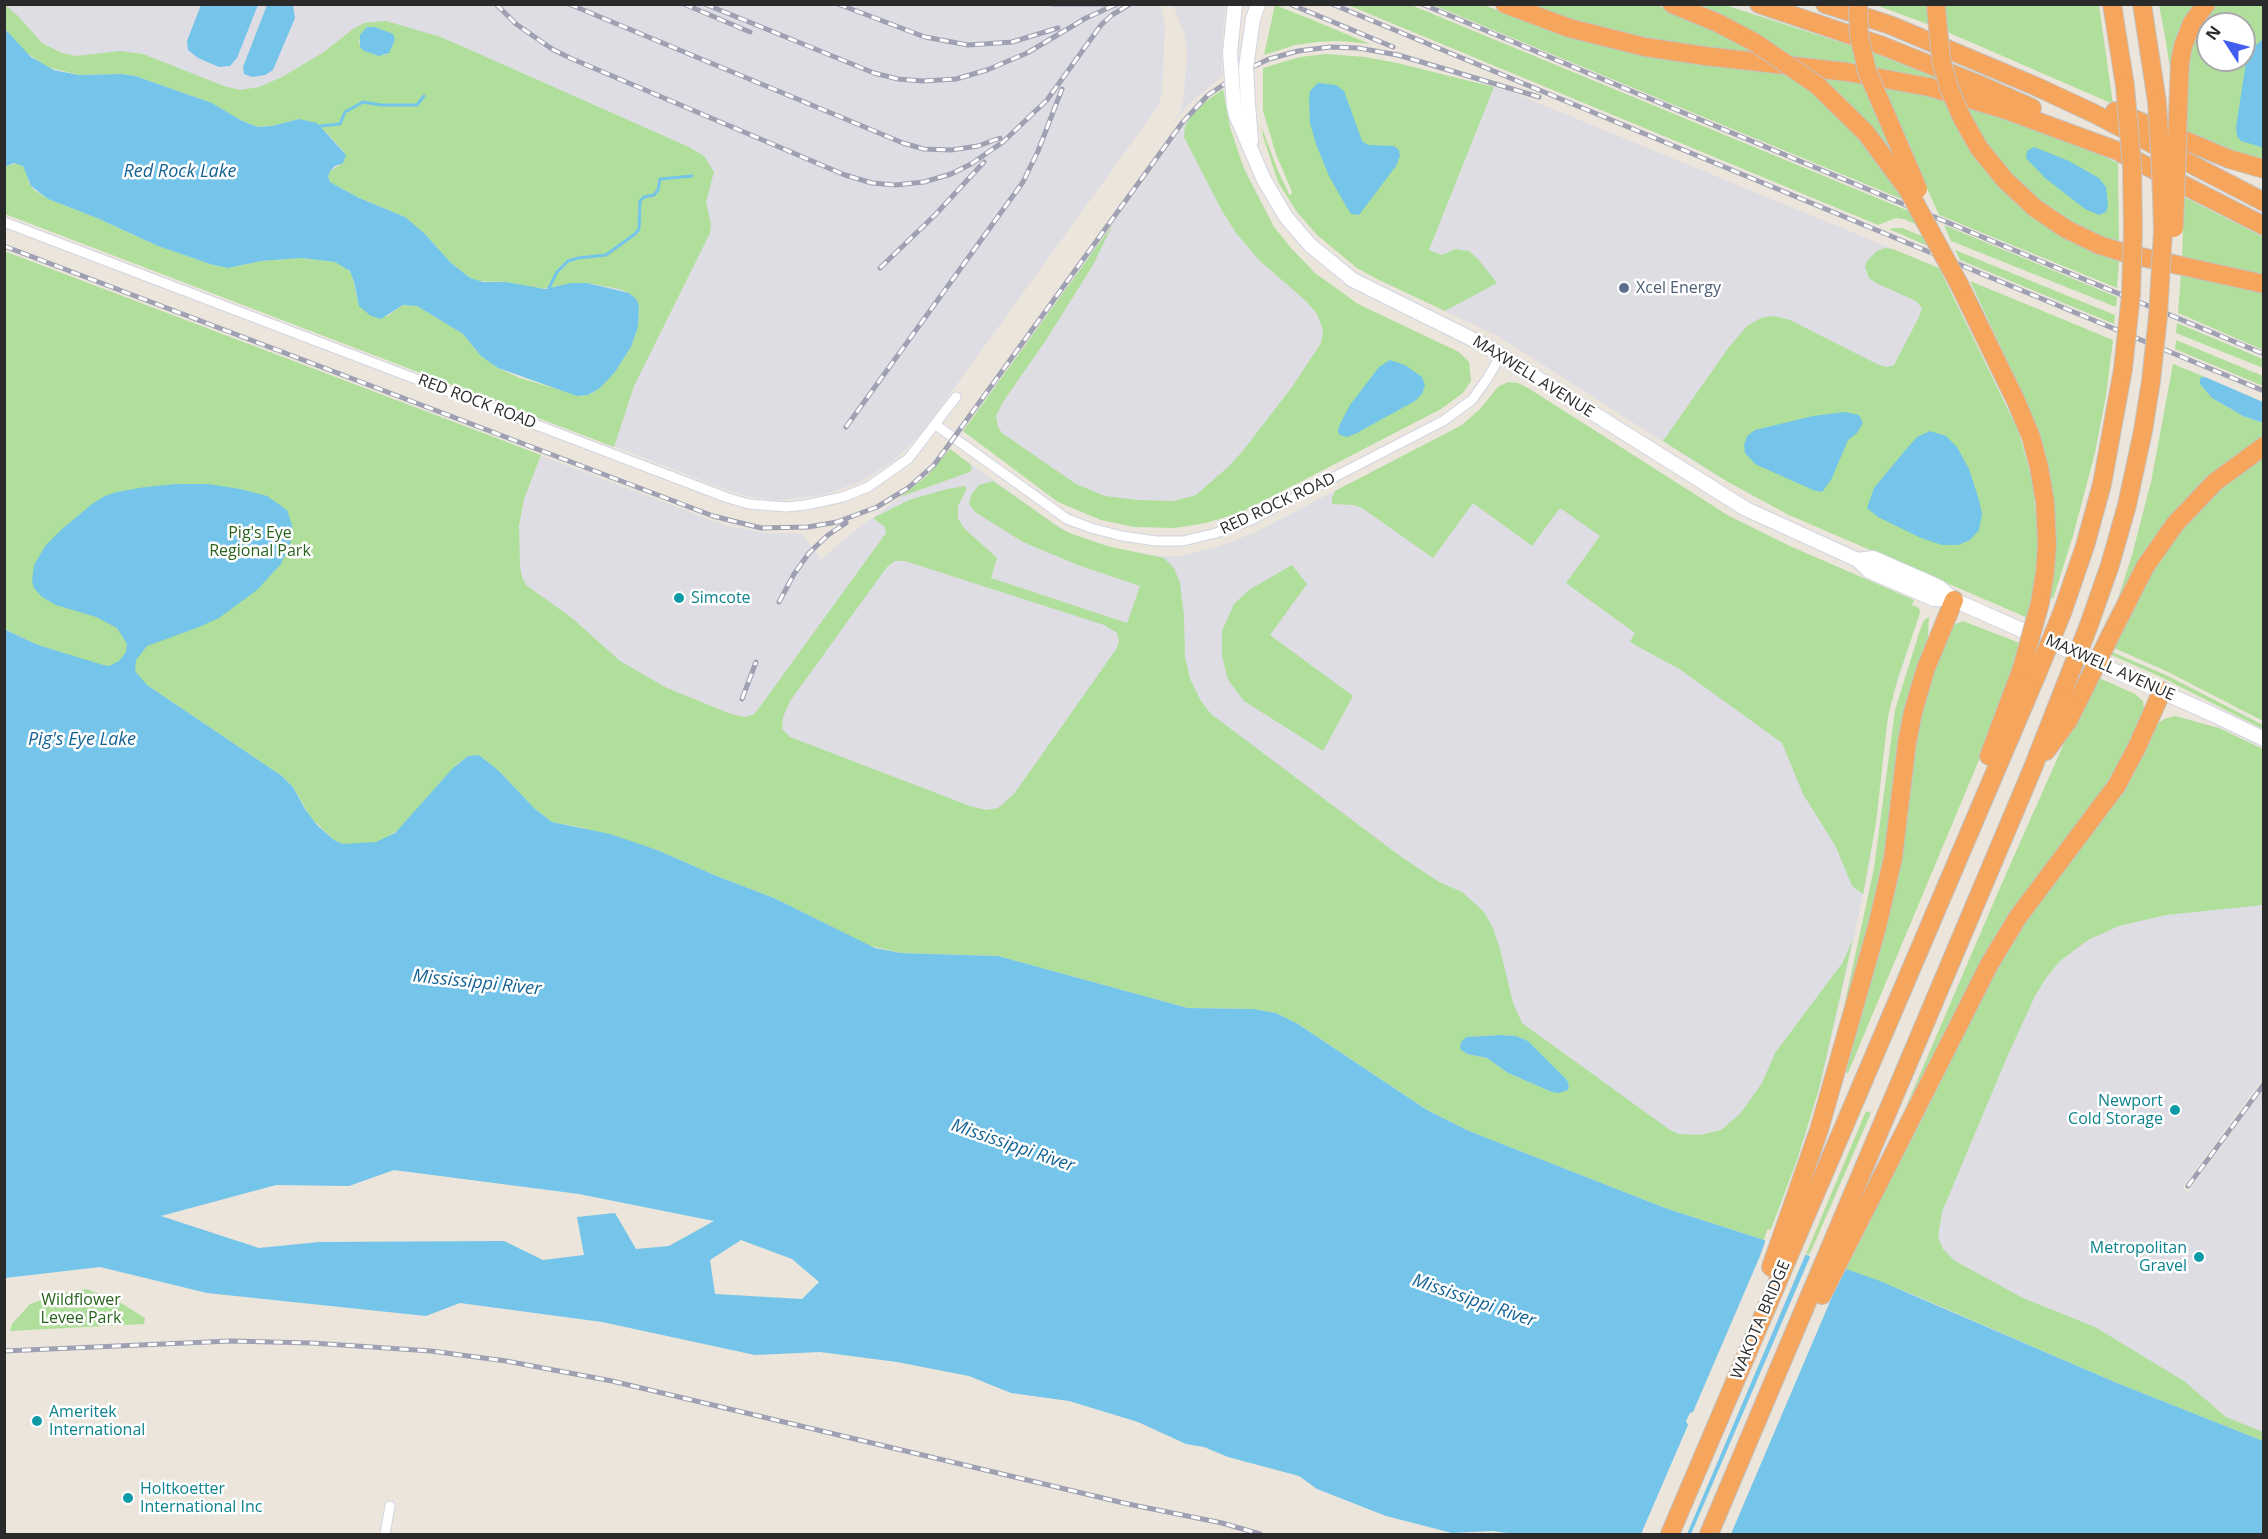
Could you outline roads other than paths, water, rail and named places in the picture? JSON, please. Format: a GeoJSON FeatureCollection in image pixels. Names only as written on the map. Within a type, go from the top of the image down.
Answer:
{"type":"FeatureCollection","features":[{"type":"Feature","properties":{"kind":"highway"},"geometry":{"type":"LineString","coordinates":[[1505,4],[1569,28],[1645,47],[1847,72],[1929,87],[2009,111],[2115,150]]}},
{"type":"Feature","properties":{"kind":"highway"},"geometry":{"type":"LineString","coordinates":[[1672,4],[1712,20],[1754,42],[1817,85],[1866,133],[1908,190],[1959,284],[2019,408],[2031,437],[2039,467],[2045,502],[2047,544],[2030,671]]}},
{"type":"Feature","properties":{"kind":"highway"},"geometry":{"type":"LineString","coordinates":[[1759,4],[1883,46],[1961,77],[2031,108],[2264,226]]}},
{"type":"Feature","properties":{"kind":"highway"},"geometry":{"type":"LineString","coordinates":[[1825,4],[1890,25],[2093,113],[2264,202]]}},
{"type":"Feature","properties":{"kind":"highway"},"geometry":{"type":"LineString","coordinates":[[1859,4],[1860,41],[1871,83],[1959,284]]}},
{"type":"Feature","properties":{"kind":"highway"},"geometry":{"type":"LineString","coordinates":[[1859,4],[1890,25]]}},
{"type":"Feature","properties":{"kind":"highway"},"geometry":{"type":"LineString","coordinates":[[2030,671],[2062,613],[2085,546],[2099,494],[2123,369],[2129,315],[2133,230],[2132,166],[2125,86],[2112,4]]}},
{"type":"Feature","properties":{"kind":"highway"},"geometry":{"type":"LineString","coordinates":[[1709,1533],[2032,770],[2105,582],[2127,505],[2142,439],[2151,381],[2158,316],[2162,239],[2162,167],[2157,102],[2142,4]]}},
{"type":"Feature","properties":{"kind":"highway"},"geometry":{"type":"LineString","coordinates":[[2151,381],[2172,285],[2182,46],[2192,23],[2206,4]]}},
{"type":"Feature","properties":{"kind":"highway"},"geometry":{"type":"LineString","coordinates":[[1936,6],[1939,45],[1945,73],[1962,118],[1984,155],[2005,180],[2035,208],[2066,229],[2118,251],[2264,284]]}},
{"type":"Feature","properties":{"kind":"highway"},"geometry":{"type":"LineString","coordinates":[[1976,61],[2102,105],[2229,159],[2264,169]]}},
{"type":"Feature","properties":{"kind":"highway"},"geometry":{"type":"LineString","coordinates":[[2032,770],[2068,722],[2145,567],[2175,524],[2215,482],[2262,447]]}},
{"type":"Feature","properties":{"kind":"highway"},"geometry":{"type":"LineString","coordinates":[[1727,1399],[1807,1167],[1829,1095],[1886,893],[1898,828],[1908,732],[1926,668],[1954,600]]}},
{"type":"Feature","properties":{"kind":"highway","name":"WAKOTA BRIDGE"},"geometry":{"type":"LineString","coordinates":[[1672,1529],[1918,950],[1965,816],[2030,671]]}},
{"type":"Feature","properties":{"kind":"highway"},"geometry":{"type":"LineString","coordinates":[[1762,1411],[1998,949],[2024,910],[2117,785],[2135,753],[2162,691]]}},
{"type":"Feature","properties":{"kind":"main road","name":"MAXWELL AVENUE"},"geometry":{"type":"LineString","coordinates":[[1235,4],[1230,53],[1241,105]]}},
{"type":"Feature","properties":{"kind":"main road","name":"MAXWELL AVENUE"},"geometry":{"type":"LineString","coordinates":[[1258,4],[1248,51],[1241,105],[1236,116],[1264,180],[1286,217],[1310,245],[1330,262],[1370,290],[1501,355],[1733,502],[1778,525],[1858,560],[1869,571],[1934,599],[1954,600],[2162,691],[2264,739]]}},
{"type":"Feature","properties":{"kind":"street","name":"RED ROCK ROAD"},"geometry":{"type":"LineString","coordinates":[[4,222],[745,503],[795,507],[825,502],[857,492],[882,479],[903,463],[956,398]]}},
{"type":"Feature","properties":{"kind":"street","name":"RED ROCK ROAD"},"geometry":{"type":"LineString","coordinates":[[936,425],[1067,519],[1122,536],[1166,542],[1183,541],[1216,533],[1251,520],[1452,416],[1474,397],[1501,355]]}},
{"type":"Feature","properties":{"kind":"street"},"geometry":{"type":"LineString","coordinates":[[385,1534],[390,1506]]}},
{"type":"Feature","properties":{"kind":"water"},"geometry":{"type":"Polygon","coordinates":[[[201,5],[258,5],[237,58],[230,66],[219,67],[198,58],[188,50],[187,41],[201,5]]]}},
{"type":"Feature","properties":{"kind":"water"},"geometry":{"type":"Polygon","coordinates":[[[267,5],[293,5],[295,18],[273,70],[265,75],[252,77],[244,74],[243,67],[267,5]]]}},
{"type":"Feature","properties":{"kind":"water"},"geometry":{"type":"Polygon","coordinates":[[[367,27],[375,27],[393,34],[395,40],[389,53],[379,56],[364,51],[360,47],[360,35],[367,27]]]}},
{"type":"Feature","properties":{"kind":"water","name":"Red Rock Lake"},"geometry":{"type":"Polygon","coordinates":[[[5,29],[31,57],[54,70],[79,75],[135,76],[212,103],[242,121],[258,127],[299,119],[317,123],[346,155],[343,163],[330,171],[328,177],[330,182],[359,198],[405,217],[425,234],[450,262],[470,278],[483,282],[506,282],[545,289],[571,283],[587,283],[629,293],[637,300],[639,307],[638,327],[631,347],[615,372],[600,388],[588,395],[577,396],[498,368],[481,356],[463,334],[417,306],[403,305],[381,319],[371,316],[359,306],[350,271],[335,262],[301,258],[261,261],[228,268],[213,265],[158,246],[48,199],[31,186],[23,166],[14,163],[5,167],[5,29]]]}},
{"type":"Feature","properties":{"kind":"water"},"geometry":{"type":"Polygon","coordinates":[[[2263,39],[2264,147],[2241,141],[2237,136],[2236,127],[2244,72],[2256,72],[2256,45],[2263,39]]]}},
{"type":"Feature","properties":{"kind":"water"},"geometry":{"type":"Polygon","coordinates":[[[1318,83],[1336,85],[1344,91],[1362,141],[1368,145],[1394,146],[1399,150],[1400,156],[1396,166],[1359,215],[1351,214],[1346,206],[1329,176],[1316,144],[1310,123],[1309,100],[1310,91],[1318,83]]]}},
{"type":"Feature","properties":{"kind":"water"},"geometry":{"type":"Polygon","coordinates":[[[2034,147],[2069,161],[2099,178],[2106,187],[2108,205],[2106,212],[2099,215],[2085,209],[2045,178],[2026,158],[2027,151],[2034,147]]]}},
{"type":"Feature","properties":{"kind":"water"},"geometry":{"type":"Polygon","coordinates":[[[1390,360],[1405,365],[1422,377],[1425,385],[1422,394],[1415,401],[1355,434],[1347,437],[1340,435],[1339,426],[1350,405],[1379,367],[1390,360]]]}},
{"type":"Feature","properties":{"kind":"water"},"geometry":{"type":"Polygon","coordinates":[[[2205,377],[2263,402],[2263,423],[2243,416],[2212,398],[2200,384],[2200,378],[2205,377]]]}},
{"type":"Feature","properties":{"kind":"water"},"geometry":{"type":"Polygon","coordinates":[[[1845,412],[1859,415],[1863,423],[1857,433],[1848,440],[1831,480],[1822,492],[1755,464],[1745,453],[1744,445],[1747,436],[1755,430],[1813,416],[1845,412]]]}},
{"type":"Feature","properties":{"kind":"water"},"geometry":{"type":"Polygon","coordinates":[[[1930,431],[1946,436],[1957,447],[1969,469],[1979,500],[1982,514],[1979,530],[1970,540],[1958,545],[1942,545],[1921,538],[1878,517],[1867,508],[1874,488],[1917,437],[1930,431]]]}},
{"type":"Feature","properties":{"kind":"water"},"geometry":{"type":"Polygon","coordinates":[[[208,484],[240,489],[267,496],[287,510],[292,525],[291,541],[281,564],[257,590],[219,618],[147,646],[136,660],[135,671],[147,685],[282,776],[293,787],[317,825],[334,840],[343,844],[376,842],[395,833],[453,768],[468,756],[479,755],[499,771],[534,808],[552,822],[610,834],[657,850],[774,898],[875,948],[901,953],[998,956],[1188,1008],[1253,1009],[1276,1013],[1298,1024],[1427,1110],[1469,1131],[1665,1208],[1880,1281],[2117,1383],[2263,1441],[2263,1534],[1516,1534],[1492,1531],[1452,1533],[1386,1516],[1317,1489],[1299,1476],[1228,1457],[1204,1447],[1186,1444],[1138,1422],[1069,1401],[1011,1393],[969,1376],[897,1362],[820,1352],[755,1355],[602,1322],[460,1303],[426,1316],[207,1293],[100,1267],[5,1278],[4,629],[38,645],[103,665],[109,666],[119,661],[126,652],[127,644],[117,628],[96,617],[56,605],[42,597],[32,582],[34,565],[46,545],[92,504],[117,492],[145,487],[208,484]],[[394,1170],[349,1186],[276,1185],[161,1216],[259,1248],[319,1242],[504,1241],[543,1260],[584,1255],[577,1217],[615,1213],[636,1249],[669,1246],[714,1221],[579,1194],[394,1170]],[[741,1240],[710,1260],[715,1294],[802,1299],[819,1282],[792,1259],[741,1240]]]}},
{"type":"Feature","properties":{"kind":"water"},"geometry":{"type":"Polygon","coordinates":[[[1516,1036],[1528,1041],[1567,1080],[1568,1090],[1559,1093],[1552,1092],[1508,1073],[1487,1058],[1467,1054],[1460,1049],[1461,1042],[1466,1037],[1516,1036]]]}},
{"type":"Feature","properties":{"kind":"waterway"},"geometry":{"type":"LineString","coordinates":[[320,126],[340,124],[345,112],[363,102],[381,105],[417,105],[424,96]]}},
{"type":"Feature","properties":{"kind":"waterway"},"geometry":{"type":"LineString","coordinates":[[549,288],[557,272],[568,261],[606,255],[635,234],[639,229],[640,201],[644,197],[654,195],[658,190],[660,179],[692,176]]}},
{"type":"Feature","properties":{"kind":"railway"},"geometry":{"type":"LineString","coordinates":[[496,4],[516,24],[552,49],[570,58],[845,175],[872,183],[895,185],[924,182],[951,174],[971,164],[1003,142],[1047,100],[1101,25],[1130,4]]}},
{"type":"Feature","properties":{"kind":"railway"},"geometry":{"type":"LineString","coordinates":[[569,4],[903,143],[924,149],[951,150],[978,146],[1000,138]]}},
{"type":"Feature","properties":{"kind":"railway"},"geometry":{"type":"LineString","coordinates":[[684,4],[750,32]]}},
{"type":"Feature","properties":{"kind":"railway"},"geometry":{"type":"LineString","coordinates":[[705,4],[874,73],[898,79],[923,81],[956,79],[987,70],[1027,53],[1086,18],[1117,4]]}},
{"type":"Feature","properties":{"kind":"railway"},"geometry":{"type":"LineString","coordinates":[[838,4],[925,37],[968,45],[1012,42],[1058,28]]}},
{"type":"Feature","properties":{"kind":"railway"},"geometry":{"type":"LineString","coordinates":[[1052,4],[1104,4]]}},
{"type":"Feature","properties":{"kind":"railway"},"geometry":{"type":"LineString","coordinates":[[1290,4],[1393,47]]}},
{"type":"Feature","properties":{"kind":"railway"},"geometry":{"type":"LineString","coordinates":[[1332,4],[2264,391]]}},
{"type":"Feature","properties":{"kind":"railway"},"geometry":{"type":"LineString","coordinates":[[1422,4],[2264,354]]}},
{"type":"Feature","properties":{"kind":"railway"},"geometry":{"type":"LineString","coordinates":[[4,246],[713,516],[761,528],[808,527],[837,522],[877,507],[908,488],[934,465],[1182,123],[1208,95],[1244,71],[1269,59],[1298,51],[1330,47],[1358,48],[1398,55],[1539,97]]}},
{"type":"Feature","properties":{"kind":"railway"},"geometry":{"type":"LineString","coordinates":[[846,427],[1023,182],[1038,151],[1062,89]]}},
{"type":"Feature","properties":{"kind":"railway"},"geometry":{"type":"LineString","coordinates":[[880,268],[935,215],[984,162]]}},
{"type":"Feature","properties":{"kind":"railway"},"geometry":{"type":"LineString","coordinates":[[779,602],[794,574],[809,553],[828,535],[846,523]]}},
{"type":"Feature","properties":{"kind":"railway"},"geometry":{"type":"LineString","coordinates":[[742,699],[756,662]]}},
{"type":"Feature","properties":{"kind":"railway"},"geometry":{"type":"LineString","coordinates":[[2188,1186],[2264,1084]]}},
{"type":"Feature","properties":{"kind":"railway"},"geometry":{"type":"LineString","coordinates":[[4,1351],[231,1341],[312,1343],[431,1351],[506,1361],[612,1381],[1128,1504],[1222,1523],[1260,1534]]}},
{"type":"Feature","properties":{"kind":"place","name":"Xcel Energy"},"geometry":{"type":"Point","coordinates":[1624,288]}},
{"type":"Feature","properties":{"kind":"place","name":"Simcote"},"geometry":{"type":"Point","coordinates":[679,598]}},
{"type":"Feature","properties":{"kind":"place","name":"Newport Cold Storage"},"geometry":{"type":"Point","coordinates":[2175,1110]}},
{"type":"Feature","properties":{"kind":"place","name":"Metropolitan Gravel"},"geometry":{"type":"Point","coordinates":[2199,1257]}},
{"type":"Feature","properties":{"kind":"place","name":"Ameritek International"},"geometry":{"type":"Point","coordinates":[37,1421]}},
{"type":"Feature","properties":{"kind":"place","name":"Holtkoetter International Inc"},"geometry":{"type":"Point","coordinates":[128,1498]}},
{"type":"Feature","properties":{"kind":"park label","name":"Pig's Eye Regional Park"},"geometry":{"type":"Point","coordinates":[260,542]}},
{"type":"Feature","properties":{"kind":"park label","name":"Wildflower Levee Park"},"geometry":{"type":"Point","coordinates":[81,1309]}},
{"type":"Feature","properties":{"kind":"water label","name":"Pig's Eye Lake"},"geometry":{"type":"Point","coordinates":[82,740]}},
{"type":"Feature","properties":{"kind":"water label","name":"Mississippi River"},"geometry":{"type":"Point","coordinates":[477,983]}},
{"type":"Feature","properties":{"kind":"water label","name":"Mississippi River"},"geometry":{"type":"Point","coordinates":[1013,1146]}},
{"type":"Feature","properties":{"kind":"water label","name":"Mississippi River"},"geometry":{"type":"Point","coordinates":[1474,1301]}}]}
